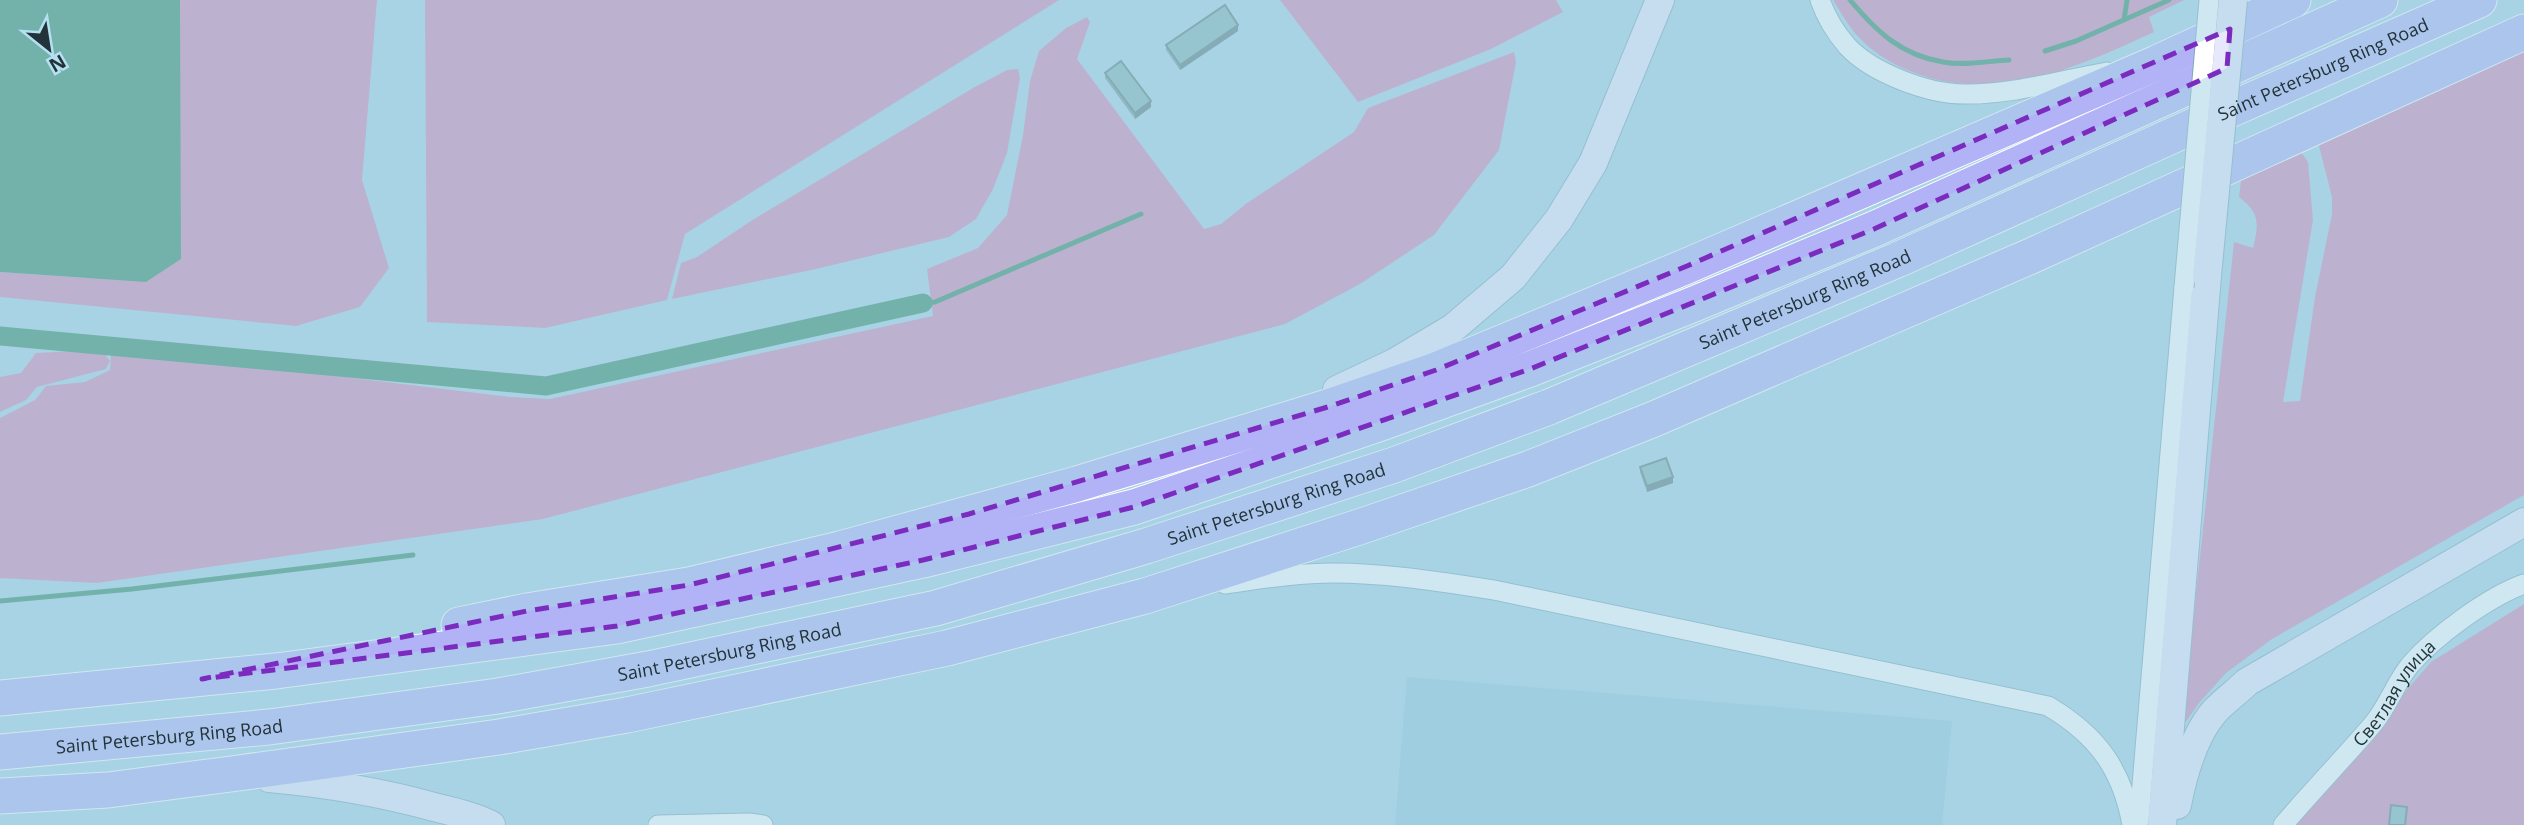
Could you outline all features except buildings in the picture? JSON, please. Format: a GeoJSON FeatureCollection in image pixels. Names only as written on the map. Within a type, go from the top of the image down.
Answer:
{"type":"FeatureCollection","features":[{"type":"Feature","properties":{"kind":"highway"},"geometry":{"type":"LineString","coordinates":[[202,679],[527,611],[689,586],[969,514],[1230,438],[1436,370],[1838,202],[2293,0]]}},
{"type":"Feature","properties":{"kind":"highway"},"geometry":{"type":"LineString","coordinates":[[0,698],[276,671],[617,626],[923,561],[1135,507],[1530,369],[1694,304],[1874,229],[2380,0]]}},
{"type":"Feature","properties":{"kind":"highway","name":"Saint Petersburg Ring Road"},"geometry":{"type":"LineString","coordinates":[[0,752],[269,727],[498,696],[648,669],[936,608],[1146,546],[1394,465],[1549,407],[1897,260],[2479,0]]}},
{"type":"Feature","properties":{"kind":"highway"},"geometry":{"type":"LineString","coordinates":[[0,796],[108,790],[499,737],[653,710],[947,648],[1145,596],[1413,509],[1528,469],[1654,419],[2031,256],[2524,32]]}},
{"type":"Feature","properties":{"kind":"main road"},"geometry":{"type":"LineString","coordinates":[[1230,438],[1394,363],[1453,328],[1513,277],[1559,219],[1592,163],[1660,0]]}},
{"type":"Feature","properties":{"kind":"main road"},"geometry":{"type":"LineString","coordinates":[[2162,825],[2196,282],[2233,0]]}},
{"type":"Feature","properties":{"kind":"main road"},"geometry":{"type":"LineString","coordinates":[[2173,825],[2180,785],[2195,744],[2214,713],[2247,682],[2524,522]]}},
{"type":"Feature","properties":{"kind":"main road"},"geometry":{"type":"LineString","coordinates":[[231,774],[349,788],[410,800],[476,818],[491,825]]}},
{"type":"Feature","properties":{"kind":"street"},"geometry":{"type":"LineString","coordinates":[[1820,0],[1827,19],[1848,47],[1877,68],[1931,89],[1964,94],[2008,90],[2157,62]]}},
{"type":"Feature","properties":{"kind":"street"},"geometry":{"type":"LineString","coordinates":[[2138,825],[2196,282],[2209,0]]}},
{"type":"Feature","properties":{"kind":"street"},"geometry":{"type":"LineString","coordinates":[[1145,596],[1290,575],[1332,573],[1426,580],[1494,590],[2048,706],[2072,720],[2094,740],[2107,758],[2127,795],[2132,825]]}},
{"type":"Feature","properties":{"kind":"street","name":"Светлая улица"},"geometry":{"type":"LineString","coordinates":[[2283,825],[2374,722],[2392,697],[2408,667],[2420,654],[2463,619],[2511,589],[2524,584]]}},
{"type":"Feature","properties":{"kind":"street"},"geometry":{"type":"LineString","coordinates":[[658,825],[763,825]]}},
{"type":"Feature","properties":{"kind":"highlighted area"},"geometry":{"type":"Polygon","coordinates":[[[2230,29],[2227,68],[1874,229],[1530,369],[1134,507],[923,560],[617,626],[202,679],[527,611],[689,585],[969,514],[1331,406],[1436,370],[1687,266],[2230,29]]]}},
{"type":"Feature","properties":{"kind":"shaded area"},"geometry":{"type":"Polygon","coordinates":[[[0,0],[180,0],[181,259],[146,282],[0,272],[0,0]]]}},
{"type":"Feature","properties":{"kind":"shaded area"},"geometry":{"type":"Polygon","coordinates":[[[92,0],[377,0],[362,180],[389,268],[360,307],[296,326],[0,297],[0,272],[88,278],[92,0]]]}},
{"type":"Feature","properties":{"kind":"shaded area"},"geometry":{"type":"Polygon","coordinates":[[[425,0],[1059,0],[685,234],[667,300],[545,328],[427,322],[425,0]]]}},
{"type":"Feature","properties":{"kind":"shaded area"},"geometry":{"type":"Polygon","coordinates":[[[1280,0],[1556,0],[1563,12],[1491,49],[1358,102],[1280,0]]]}},
{"type":"Feature","properties":{"kind":"shaded area"},"geometry":{"type":"Polygon","coordinates":[[[1833,0],[2184,0],[2149,17],[2154,32],[2110,52],[2033,79],[1985,85],[1936,79],[1891,62],[1871,49],[1854,32],[1833,0]]]}},
{"type":"Feature","properties":{"kind":"shaded area"},"geometry":{"type":"Polygon","coordinates":[[[1087,17],[1090,22],[1077,59],[1204,229],[1221,224],[1247,203],[1354,132],[1368,108],[1514,52],[1516,62],[1499,150],[1434,235],[1360,284],[1285,324],[543,519],[97,583],[0,578],[0,418],[35,400],[46,386],[85,382],[110,370],[111,354],[550,399],[933,316],[927,269],[978,248],[1007,215],[1023,135],[1030,81],[1039,51],[1066,28],[1087,17]]]}},
{"type":"Feature","properties":{"kind":"shaded area"},"geometry":{"type":"Polygon","coordinates":[[[2524,38],[2524,495],[2272,639],[2226,673],[2185,723],[2182,723],[2234,242],[2253,248],[2257,226],[2251,208],[2239,197],[2243,165],[2299,149],[2308,162],[2313,220],[2283,402],[2300,401],[2315,297],[2332,214],[2332,197],[2319,146],[2325,129],[2524,38]]]}},
{"type":"Feature","properties":{"kind":"shaded area"},"geometry":{"type":"Polygon","coordinates":[[[1018,69],[1020,78],[1007,153],[993,189],[976,219],[949,237],[816,269],[672,299],[681,263],[697,257],[754,219],[973,88],[1007,70],[1018,69]]]}},
{"type":"Feature","properties":{"kind":"shaded area"},"geometry":{"type":"Polygon","coordinates":[[[36,353],[104,353],[110,361],[106,369],[37,387],[26,400],[0,412],[0,377],[21,373],[36,353]]]}},
{"type":"Feature","properties":{"kind":"shaded area"},"geometry":{"type":"Polygon","coordinates":[[[2524,604],[2524,825],[2290,825],[2431,662],[2524,604]]]}},
{"type":"Feature","properties":{"kind":"shaded area"},"geometry":{"type":"Polygon","coordinates":[[[1407,677],[1952,721],[1942,825],[1395,825],[1407,677]]]}},
{"type":"Feature","properties":{"kind":"waterway"},"geometry":{"type":"LineString","coordinates":[[1850,0],[1880,32],[1902,48],[1928,59],[1951,63],[2009,60]]}},
{"type":"Feature","properties":{"kind":"waterway"},"geometry":{"type":"LineString","coordinates":[[2124,20],[2127,0]]}},
{"type":"Feature","properties":{"kind":"waterway"},"geometry":{"type":"LineString","coordinates":[[2045,51],[2076,41],[2169,0]]}},
{"type":"Feature","properties":{"kind":"waterway"},"geometry":{"type":"LineString","coordinates":[[923,303],[935,302],[1141,214]]}},
{"type":"Feature","properties":{"kind":"waterway"},"geometry":{"type":"LineString","coordinates":[[0,336],[546,386],[923,303]]}},
{"type":"Feature","properties":{"kind":"waterway"},"geometry":{"type":"LineString","coordinates":[[0,601],[132,589],[413,555]]}}]}
